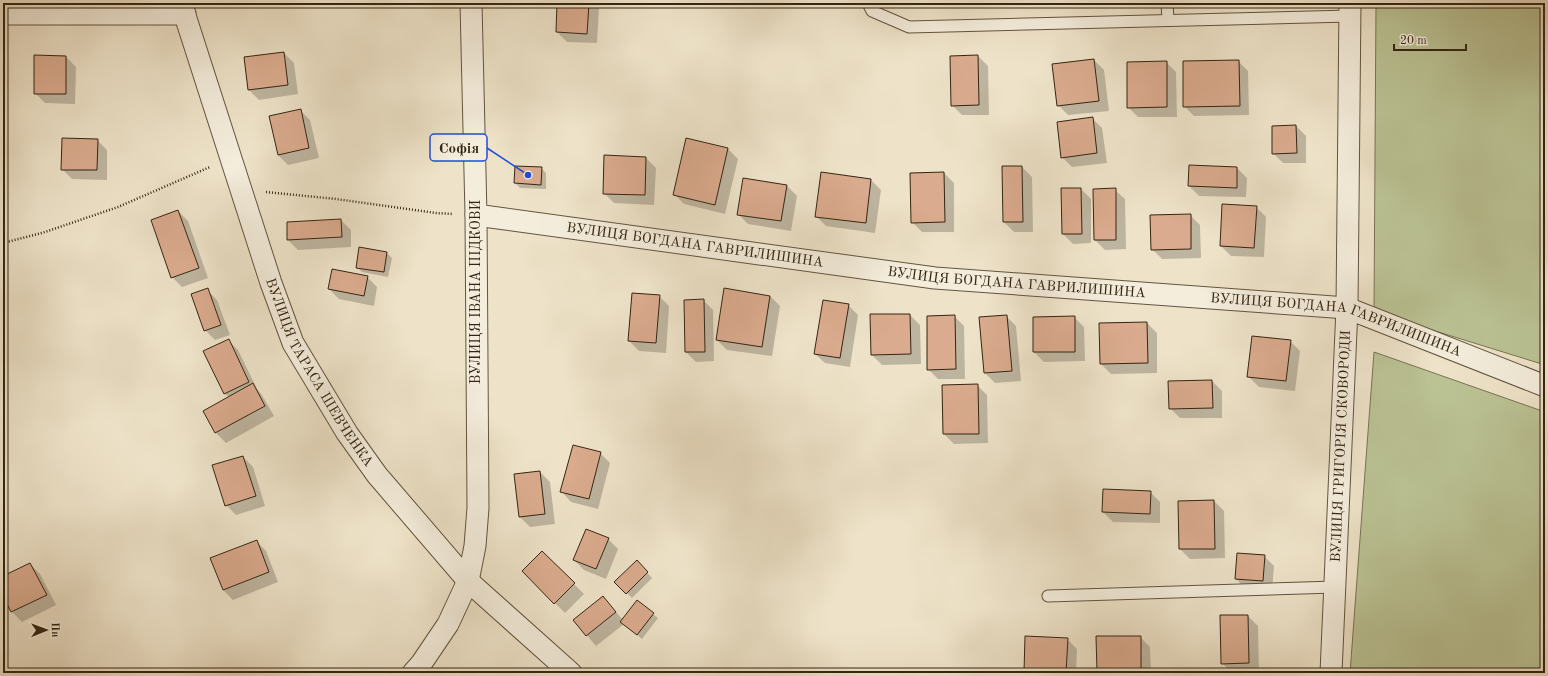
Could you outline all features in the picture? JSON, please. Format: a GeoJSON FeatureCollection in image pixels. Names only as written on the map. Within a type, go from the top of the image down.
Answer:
{"type":"FeatureCollection","features":[{"type":"Feature","properties":{"kind":"street","name":"ВУЛИЦЯ ІВАНА ПІДКОВИ"},"geometry":{"type":"LineString","coordinates":[[413,673],[421,664],[448,624],[468,581],[475,546],[478,508],[476,215],[471,3]]}},
{"type":"Feature","properties":{"kind":"street"},"geometry":{"type":"LineString","coordinates":[[3,14],[183,9]]}},
{"type":"Feature","properties":{"kind":"street","name":"ВУЛИЦЯ ТАРАСА ШЕВЧЕНКА"},"geometry":{"type":"LineString","coordinates":[[183,9],[271,283],[293,343],[346,433],[377,475],[468,581],[571,673]]}},
{"type":"Feature","properties":{"kind":"street","name":"ВУЛИЦЯ ГРИГОРІЯ СКОВОРОДИ"},"geometry":{"type":"LineString","coordinates":[[1331,673],[1347,308],[1350,9]]}},
{"type":"Feature","properties":{"kind":"street","name":"ВУЛИЦЯ БОГДАНА ГАВРИЛИШИНА"},"geometry":{"type":"LineString","coordinates":[[476,215],[935,278],[1347,308],[1545,386]]}},
{"type":"Feature","properties":{"kind":"lane"},"geometry":{"type":"LineString","coordinates":[[868,3],[872,11],[909,27],[1168,20],[1350,9]]}},
{"type":"Feature","properties":{"kind":"lane"},"geometry":{"type":"LineString","coordinates":[[1167,3],[1168,20]]}},
{"type":"Feature","properties":{"kind":"lane"},"geometry":{"type":"LineString","coordinates":[[1048,596],[1335,588]]}},
{"type":"Feature","properties":{"kind":"path"},"geometry":{"type":"LineString","coordinates":[[3,243],[42,233],[118,207],[231,158]]}},
{"type":"Feature","properties":{"kind":"path"},"geometry":{"type":"LineString","coordinates":[[241,190],[336,199],[436,213],[476,215]]}},
{"type":"Feature","properties":{"kind":"green space"},"geometry":{"type":"Polygon","coordinates":[[[1376,3],[1545,3],[1545,365],[1374,312],[1376,3]]]}},
{"type":"Feature","properties":{"kind":"green space"},"geometry":{"type":"Polygon","coordinates":[[[1374,352],[1545,412],[1545,673],[1350,673],[1374,352]]]}},
{"type":"Feature","properties":{"kind":"building"},"geometry":{"type":"Polygon","coordinates":[[[557,3],[589,3],[587,34],[556,32],[557,3]]]}},
{"type":"Feature","properties":{"kind":"building"},"geometry":{"type":"Polygon","coordinates":[[[284,52],[288,85],[248,90],[244,57],[284,52]]]}},
{"type":"Feature","properties":{"kind":"building"},"geometry":{"type":"Polygon","coordinates":[[[34,55],[66,56],[66,94],[34,94],[34,55]]]}},
{"type":"Feature","properties":{"kind":"building"},"geometry":{"type":"Polygon","coordinates":[[[978,55],[979,105],[951,106],[950,56],[978,55]]]}},
{"type":"Feature","properties":{"kind":"building"},"geometry":{"type":"Polygon","coordinates":[[[1094,59],[1099,101],[1057,106],[1052,64],[1094,59]]]}},
{"type":"Feature","properties":{"kind":"building"},"geometry":{"type":"Polygon","coordinates":[[[1239,60],[1240,106],[1183,107],[1183,61],[1239,60]]]}},
{"type":"Feature","properties":{"kind":"building"},"geometry":{"type":"Polygon","coordinates":[[[1167,61],[1167,107],[1127,108],[1127,62],[1167,61]]]}},
{"type":"Feature","properties":{"kind":"building"},"geometry":{"type":"Polygon","coordinates":[[[301,109],[309,148],[278,155],[269,116],[301,109]]]}},
{"type":"Feature","properties":{"kind":"building"},"geometry":{"type":"Polygon","coordinates":[[[1093,117],[1097,153],[1061,158],[1057,122],[1093,117]]]}},
{"type":"Feature","properties":{"kind":"building"},"geometry":{"type":"Polygon","coordinates":[[[1296,125],[1297,153],[1272,154],[1272,126],[1296,125]]]}},
{"type":"Feature","properties":{"kind":"building"},"geometry":{"type":"Polygon","coordinates":[[[62,138],[98,139],[97,170],[61,170],[62,138]]]}},
{"type":"Feature","properties":{"kind":"building"},"geometry":{"type":"Polygon","coordinates":[[[686,138],[728,148],[715,205],[673,195],[686,138]]]}},
{"type":"Feature","properties":{"kind":"building"},"geometry":{"type":"Polygon","coordinates":[[[604,155],[646,157],[645,195],[603,194],[604,155]]]}},
{"type":"Feature","properties":{"kind":"building"},"geometry":{"type":"Polygon","coordinates":[[[1189,165],[1237,167],[1237,188],[1188,186],[1189,165]]]}},
{"type":"Feature","properties":{"kind":"building"},"geometry":{"type":"Polygon","coordinates":[[[515,166],[542,167],[541,185],[514,183],[515,166]]]}},
{"type":"Feature","properties":{"kind":"building"},"geometry":{"type":"Polygon","coordinates":[[[1002,166],[1022,166],[1023,222],[1003,222],[1002,166]]]}},
{"type":"Feature","properties":{"kind":"building"},"geometry":{"type":"Polygon","coordinates":[[[821,172],[871,179],[866,223],[815,217],[821,172]]]}},
{"type":"Feature","properties":{"kind":"building"},"geometry":{"type":"Polygon","coordinates":[[[944,172],[945,222],[911,223],[910,173],[944,172]]]}},
{"type":"Feature","properties":{"kind":"building"},"geometry":{"type":"Polygon","coordinates":[[[743,178],[787,185],[781,221],[737,215],[743,178]]]}},
{"type":"Feature","properties":{"kind":"building"},"geometry":{"type":"Polygon","coordinates":[[[1061,188],[1081,188],[1082,234],[1062,234],[1061,188]]]}},
{"type":"Feature","properties":{"kind":"building"},"geometry":{"type":"Polygon","coordinates":[[[1116,188],[1116,240],[1094,240],[1093,189],[1116,188]]]}},
{"type":"Feature","properties":{"kind":"building"},"geometry":{"type":"Polygon","coordinates":[[[1222,204],[1257,206],[1254,248],[1220,246],[1222,204]]]}},
{"type":"Feature","properties":{"kind":"building"},"geometry":{"type":"Polygon","coordinates":[[[178,210],[199,268],[171,278],[151,220],[178,210]]]}},
{"type":"Feature","properties":{"kind":"building"},"geometry":{"type":"Polygon","coordinates":[[[1191,214],[1191,249],[1151,250],[1150,215],[1191,214]]]}},
{"type":"Feature","properties":{"kind":"building"},"geometry":{"type":"Polygon","coordinates":[[[341,219],[342,237],[287,240],[287,222],[341,219]]]}},
{"type":"Feature","properties":{"kind":"building"},"geometry":{"type":"Polygon","coordinates":[[[359,247],[387,252],[384,272],[356,268],[359,247]]]}},
{"type":"Feature","properties":{"kind":"building"},"geometry":{"type":"Polygon","coordinates":[[[332,269],[368,276],[364,296],[328,289],[332,269]]]}},
{"type":"Feature","properties":{"kind":"building"},"geometry":{"type":"Polygon","coordinates":[[[208,288],[221,325],[204,331],[191,294],[208,288]]]}},
{"type":"Feature","properties":{"kind":"building"},"geometry":{"type":"Polygon","coordinates":[[[724,288],[770,296],[762,347],[716,340],[724,288]]]}},
{"type":"Feature","properties":{"kind":"building"},"geometry":{"type":"Polygon","coordinates":[[[632,293],[660,295],[656,343],[628,341],[632,293]]]}},
{"type":"Feature","properties":{"kind":"building"},"geometry":{"type":"Polygon","coordinates":[[[704,299],[705,352],[685,352],[684,300],[704,299]]]}},
{"type":"Feature","properties":{"kind":"building"},"geometry":{"type":"Polygon","coordinates":[[[823,300],[849,304],[840,358],[814,354],[823,300]]]}},
{"type":"Feature","properties":{"kind":"building"},"geometry":{"type":"Polygon","coordinates":[[[870,314],[910,314],[911,354],[871,355],[870,314]]]}},
{"type":"Feature","properties":{"kind":"building"},"geometry":{"type":"Polygon","coordinates":[[[955,315],[956,369],[927,370],[927,316],[955,315]]]}},
{"type":"Feature","properties":{"kind":"building"},"geometry":{"type":"Polygon","coordinates":[[[1007,315],[1012,371],[984,373],[979,317],[1007,315]]]}},
{"type":"Feature","properties":{"kind":"building"},"geometry":{"type":"Polygon","coordinates":[[[1075,316],[1075,352],[1033,352],[1033,317],[1075,316]]]}},
{"type":"Feature","properties":{"kind":"building"},"geometry":{"type":"Polygon","coordinates":[[[1147,322],[1148,363],[1100,364],[1099,323],[1147,322]]]}},
{"type":"Feature","properties":{"kind":"building"},"geometry":{"type":"Polygon","coordinates":[[[1252,336],[1291,340],[1286,381],[1247,377],[1252,336]]]}},
{"type":"Feature","properties":{"kind":"building"},"geometry":{"type":"Polygon","coordinates":[[[229,339],[249,382],[224,394],[203,351],[229,339]]]}},
{"type":"Feature","properties":{"kind":"building"},"geometry":{"type":"Polygon","coordinates":[[[1212,380],[1213,408],[1169,409],[1168,381],[1212,380]]]}},
{"type":"Feature","properties":{"kind":"building"},"geometry":{"type":"Polygon","coordinates":[[[253,383],[265,406],[215,433],[203,411],[253,383]]]}},
{"type":"Feature","properties":{"kind":"building"},"geometry":{"type":"Polygon","coordinates":[[[978,384],[979,434],[943,434],[942,385],[978,384]]]}},
{"type":"Feature","properties":{"kind":"building"},"geometry":{"type":"Polygon","coordinates":[[[573,445],[601,452],[589,499],[560,492],[573,445]]]}},
{"type":"Feature","properties":{"kind":"building"},"geometry":{"type":"Polygon","coordinates":[[[243,456],[256,496],[225,506],[212,465],[243,456]]]}},
{"type":"Feature","properties":{"kind":"building"},"geometry":{"type":"Polygon","coordinates":[[[540,471],[545,514],[519,517],[514,474],[540,471]]]}},
{"type":"Feature","properties":{"kind":"building"},"geometry":{"type":"Polygon","coordinates":[[[1103,489],[1151,491],[1150,514],[1102,512],[1103,489]]]}},
{"type":"Feature","properties":{"kind":"building"},"geometry":{"type":"Polygon","coordinates":[[[1214,500],[1215,549],[1179,549],[1178,501],[1214,500]]]}},
{"type":"Feature","properties":{"kind":"building"},"geometry":{"type":"Polygon","coordinates":[[[586,529],[609,538],[596,569],[573,560],[586,529]]]}},
{"type":"Feature","properties":{"kind":"building"},"geometry":{"type":"Polygon","coordinates":[[[257,540],[269,572],[223,590],[210,558],[257,540]]]}},
{"type":"Feature","properties":{"kind":"building"},"geometry":{"type":"Polygon","coordinates":[[[542,551],[575,583],[554,604],[522,571],[542,551]]]}},
{"type":"Feature","properties":{"kind":"building"},"geometry":{"type":"Polygon","coordinates":[[[1237,553],[1265,555],[1263,581],[1235,579],[1237,553]]]}},
{"type":"Feature","properties":{"kind":"building"},"geometry":{"type":"Polygon","coordinates":[[[637,560],[648,572],[626,594],[614,582],[637,560]]]}},
{"type":"Feature","properties":{"kind":"building"},"geometry":{"type":"Polygon","coordinates":[[[30,563],[47,595],[11,612],[3,596],[3,576],[30,563]]]}},
{"type":"Feature","properties":{"kind":"building"},"geometry":{"type":"Polygon","coordinates":[[[603,596],[616,612],[586,636],[573,620],[603,596]]]}},
{"type":"Feature","properties":{"kind":"building"},"geometry":{"type":"Polygon","coordinates":[[[637,600],[654,613],[637,635],[620,622],[637,600]]]}},
{"type":"Feature","properties":{"kind":"building"},"geometry":{"type":"Polygon","coordinates":[[[1220,615],[1248,615],[1249,663],[1221,664],[1220,615]]]}},
{"type":"Feature","properties":{"kind":"building"},"geometry":{"type":"Polygon","coordinates":[[[1025,636],[1068,638],[1066,673],[1024,672],[1025,636]]]}},
{"type":"Feature","properties":{"kind":"building"},"geometry":{"type":"Polygon","coordinates":[[[1096,636],[1141,636],[1141,671],[1097,672],[1096,636]]]}},
{"type":"Feature","properties":{"kind":"building"},"geometry":{"type":"Polygon","coordinates":[[[1273,672],[1274,673],[1227,673],[1273,672]]]}},
{"type":"Feature","properties":{"kind":"place","name":"Софія"},"geometry":{"type":"Point","coordinates":[528,175]}}]}
